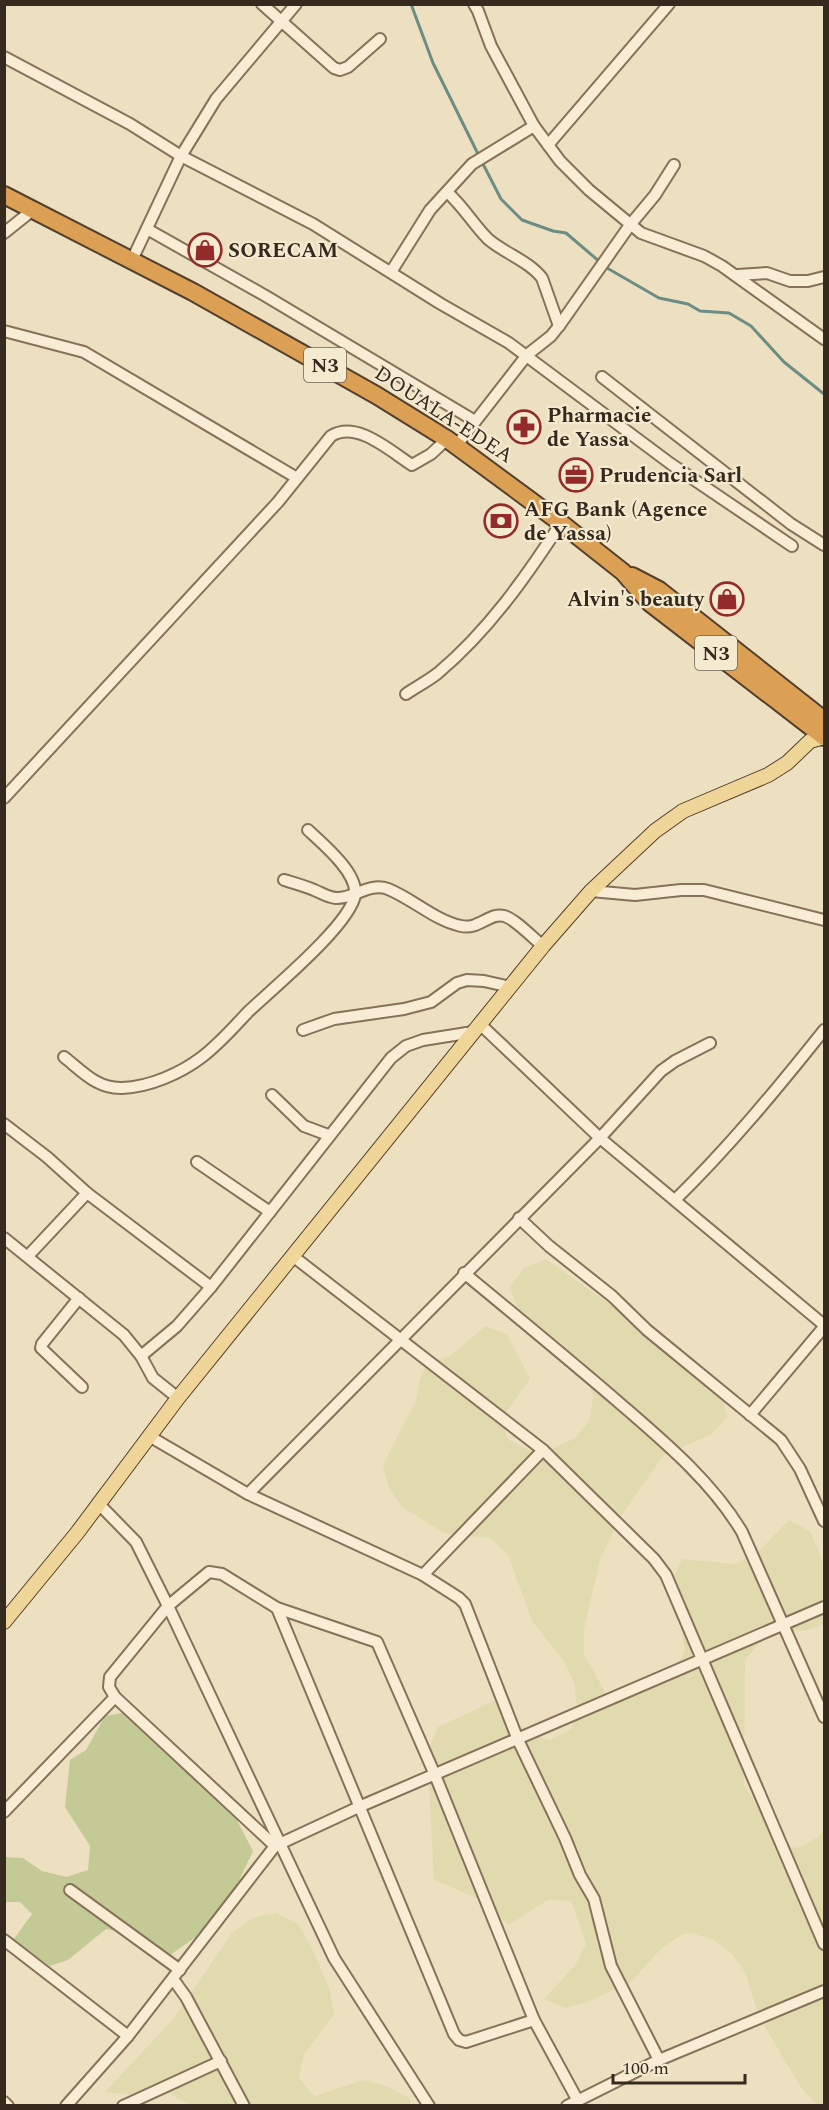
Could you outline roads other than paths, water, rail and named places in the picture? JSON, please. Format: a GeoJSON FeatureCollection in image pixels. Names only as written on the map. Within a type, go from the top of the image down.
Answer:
{"type":"FeatureCollection","features":[{"type":"Feature","properties":{"kind":"highway","name":"DOUALA-EDEA"},"geometry":{"type":"LineString","coordinates":[[4,195],[132,260],[291,346],[452,442],[623,572],[650,603],[821,728]]}},
{"type":"Feature","properties":{"kind":"main road"},"geometry":{"type":"LineString","coordinates":[[4,1622],[77,1533],[178,1398],[543,946],[591,891],[655,831],[683,811],[768,775],[787,763],[821,728]]}},
{"type":"Feature","properties":{"kind":"street"},"geometry":{"type":"LineString","coordinates":[[262,4],[334,68],[340,70],[348,67],[380,39]]}},
{"type":"Feature","properties":{"kind":"street"},"geometry":{"type":"LineString","coordinates":[[132,260],[180,156],[216,99],[296,4]]}},
{"type":"Feature","properties":{"kind":"street"},"geometry":{"type":"LineString","coordinates":[[474,4],[491,46],[534,126],[560,161],[589,190],[641,233],[704,256],[738,276],[825,339]]}},
{"type":"Feature","properties":{"kind":"street"},"geometry":{"type":"LineString","coordinates":[[548,145],[669,4]]}},
{"type":"Feature","properties":{"kind":"street"},"geometry":{"type":"LineString","coordinates":[[4,57],[130,124],[180,156],[313,224],[441,304],[527,354],[671,464],[792,546]]}},
{"type":"Feature","properties":{"kind":"street"},"geometry":{"type":"LineString","coordinates":[[391,272],[430,210],[472,164],[534,126]]}},
{"type":"Feature","properties":{"kind":"street"},"geometry":{"type":"LineString","coordinates":[[4,798],[278,502],[331,436],[339,431],[348,430],[362,433],[412,465],[452,442],[475,421],[527,354],[551,336],[559,326],[630,225],[655,195],[674,165]]}},
{"type":"Feature","properties":{"kind":"street"},"geometry":{"type":"LineString","coordinates":[[447,192],[499,248],[537,272],[542,278],[559,326]]}},
{"type":"Feature","properties":{"kind":"street"},"geometry":{"type":"LineString","coordinates":[[4,232],[34,209]]}},
{"type":"Feature","properties":{"kind":"street"},"geometry":{"type":"LineString","coordinates":[[147,229],[264,295],[475,421]]}},
{"type":"Feature","properties":{"kind":"street"},"geometry":{"type":"LineString","coordinates":[[738,276],[766,273],[790,281],[808,281],[825,277]]}},
{"type":"Feature","properties":{"kind":"street"},"geometry":{"type":"LineString","coordinates":[[4,331],[84,352],[297,478]]}},
{"type":"Feature","properties":{"kind":"street"},"geometry":{"type":"LineString","coordinates":[[602,377],[791,524],[825,545]]}},
{"type":"Feature","properties":{"kind":"street"},"geometry":{"type":"LineString","coordinates":[[406,694],[436,675],[495,615],[521,584],[561,523]]}},
{"type":"Feature","properties":{"kind":"street"},"geometry":{"type":"LineString","coordinates":[[64,1057],[104,1086],[123,1088],[146,1084],[171,1075],[203,1057],[275,987],[301,966],[340,922],[356,894],[349,874],[337,858],[308,830]]}},
{"type":"Feature","properties":{"kind":"street"},"geometry":{"type":"LineString","coordinates":[[284,880],[338,898],[356,894],[374,886],[387,888],[451,923],[463,927],[472,928],[502,915],[543,946]]}},
{"type":"Feature","properties":{"kind":"street"},"geometry":{"type":"LineString","coordinates":[[591,891],[634,895],[704,890],[825,920]]}},
{"type":"Feature","properties":{"kind":"street"},"geometry":{"type":"LineString","coordinates":[[303,1030],[334,1019],[404,1009],[431,1002],[457,983],[467,980],[510,987]]}},
{"type":"Feature","properties":{"kind":"street"},"geometry":{"type":"LineString","coordinates":[[141,1356],[177,1326],[212,1287],[328,1135],[391,1058],[406,1046],[423,1040],[477,1028],[600,1138],[825,1326],[750,1415]]}},
{"type":"Feature","properties":{"kind":"street"},"geometry":{"type":"LineString","coordinates":[[675,1200],[714,1161],[825,1030]]}},
{"type":"Feature","properties":{"kind":"street"},"geometry":{"type":"LineString","coordinates":[[248,1494],[600,1138],[661,1071],[710,1043]]}},
{"type":"Feature","properties":{"kind":"street"},"geometry":{"type":"LineString","coordinates":[[272,1095],[304,1126],[328,1135]]}},
{"type":"Feature","properties":{"kind":"street"},"geometry":{"type":"LineString","coordinates":[[4,1124],[47,1157],[87,1193],[212,1287]]}},
{"type":"Feature","properties":{"kind":"street"},"geometry":{"type":"LineString","coordinates":[[197,1162],[270,1212]]}},
{"type":"Feature","properties":{"kind":"street"},"geometry":{"type":"LineString","coordinates":[[28,1256],[70,1214],[87,1193]]}},
{"type":"Feature","properties":{"kind":"street"},"geometry":{"type":"LineString","coordinates":[[519,1218],[549,1246],[612,1296],[647,1330],[781,1440],[791,1453],[825,1521]]}},
{"type":"Feature","properties":{"kind":"street"},"geometry":{"type":"LineString","coordinates":[[4,1238],[124,1335],[141,1356],[153,1378],[178,1398]]}},
{"type":"Feature","properties":{"kind":"street"},"geometry":{"type":"LineString","coordinates":[[294,1257],[543,1450],[654,1559],[666,1575],[825,1944]]}},
{"type":"Feature","properties":{"kind":"street"},"geometry":{"type":"LineString","coordinates":[[464,1274],[541,1335],[647,1427],[706,1483],[729,1510],[742,1532],[825,1717]]}},
{"type":"Feature","properties":{"kind":"street"},"geometry":{"type":"LineString","coordinates":[[79,1298],[41,1348],[82,1387]]}},
{"type":"Feature","properties":{"kind":"street"},"geometry":{"type":"LineString","coordinates":[[149,1436],[248,1494],[423,1575],[465,1604],[518,1740],[565,1838],[580,1875],[594,1899],[611,1965],[658,2060]]}},
{"type":"Feature","properties":{"kind":"street"},"geometry":{"type":"LineString","coordinates":[[423,1575],[543,1450]]}},
{"type":"Feature","properties":{"kind":"street"},"geometry":{"type":"LineString","coordinates":[[98,1503],[136,1542],[168,1606],[278,1845],[334,1958],[429,2106]]}},
{"type":"Feature","properties":{"kind":"street"},"geometry":{"type":"LineString","coordinates":[[278,1845],[116,1697],[109,1687],[110,1677],[168,1606],[209,1572],[222,1574],[277,1608],[377,1642],[435,1774],[534,2020],[572,2104],[658,2060],[825,1991]]}},
{"type":"Feature","properties":{"kind":"street"},"geometry":{"type":"LineString","coordinates":[[66,2106],[128,2036],[278,1845],[361,1806],[825,1607]]}},
{"type":"Feature","properties":{"kind":"street"},"geometry":{"type":"LineString","coordinates":[[277,1608],[454,2034],[459,2040],[466,2042],[534,2020]]}},
{"type":"Feature","properties":{"kind":"street"},"geometry":{"type":"LineString","coordinates":[[4,1812],[116,1697]]}},
{"type":"Feature","properties":{"kind":"street"},"geometry":{"type":"LineString","coordinates":[[70,1890],[180,1970]]}},
{"type":"Feature","properties":{"kind":"street"},"geometry":{"type":"LineString","coordinates":[[4,1940],[128,2036]]}},
{"type":"Feature","properties":{"kind":"street"},"geometry":{"type":"LineString","coordinates":[[173,1979],[186,1997],[244,2106]]}},
{"type":"Feature","properties":{"kind":"street"},"geometry":{"type":"LineString","coordinates":[[123,2106],[221,2061]]}},
{"type":"Feature","properties":{"kind":"street"},"geometry":{"type":"LineString","coordinates":[[4,2102],[8,2106]]}},
{"type":"Feature","properties":{"kind":"waterway"},"geometry":{"type":"LineString","coordinates":[[411,4],[433,63],[479,156]]}},
{"type":"Feature","properties":{"kind":"waterway"},"geometry":{"type":"LineString","coordinates":[[482,162],[501,199],[522,220],[566,233],[607,268],[659,298],[688,304],[700,311],[729,313],[751,326],[784,362],[824,394]]}},
{"type":"Feature","properties":{"kind":"place","name":"SORECAM"},"geometry":{"type":"Point","coordinates":[205,250]}},
{"type":"Feature","properties":{"kind":"place","name":"Pharmacie de Yassa"},"geometry":{"type":"Point","coordinates":[524,427]}},
{"type":"Feature","properties":{"kind":"place","name":"Prudencia Sarl"},"geometry":{"type":"Point","coordinates":[576,475]}},
{"type":"Feature","properties":{"kind":"place","name":"AFG Bank (Agence de Yassa)"},"geometry":{"type":"Point","coordinates":[501,521]}},
{"type":"Feature","properties":{"kind":"place","name":"Alvin's beauty"},"geometry":{"type":"Point","coordinates":[727,599]}}]}
